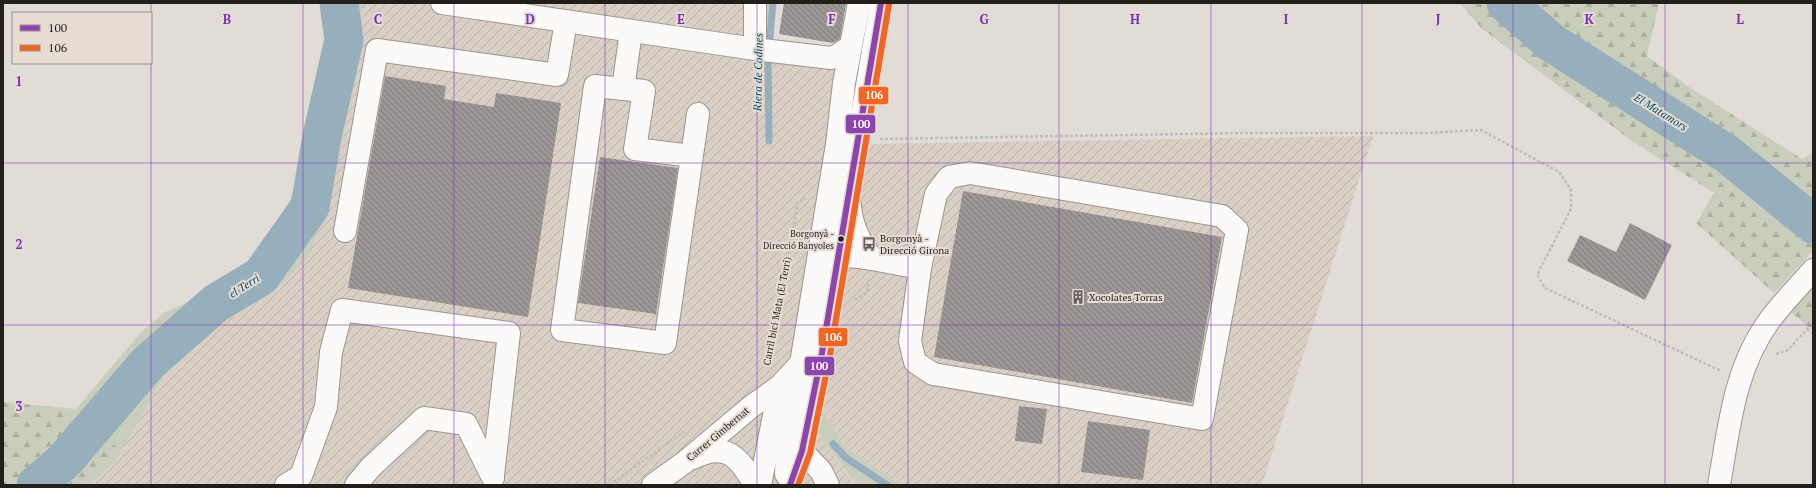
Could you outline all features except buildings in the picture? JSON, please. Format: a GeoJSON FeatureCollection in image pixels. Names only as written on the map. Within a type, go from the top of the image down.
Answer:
{"type":"FeatureCollection","features":[{"type":"Feature","properties":{"kind":"main road"},"geometry":{"type":"LineString","coordinates":[[442,3],[755,49],[844,60],[861,52],[864,46],[871,3]]}},
{"type":"Feature","properties":{"kind":"main road"},"geometry":{"type":"LineString","coordinates":[[755,3],[755,49]]}},
{"type":"Feature","properties":{"kind":"main road"},"geometry":{"type":"LineString","coordinates":[[785,485],[787,449],[837,144],[844,60],[859,3]]}},
{"type":"Feature","properties":{"kind":"main road"},"geometry":{"type":"LineString","coordinates":[[790,485],[802,451],[841,255],[849,193],[881,3]]}},
{"type":"Feature","properties":{"kind":"main road"},"geometry":{"type":"LineString","coordinates":[[345,231],[377,50],[557,75],[566,21]]}},
{"type":"Feature","properties":{"kind":"main road"},"geometry":{"type":"LineString","coordinates":[[622,89],[631,31]]}},
{"type":"Feature","properties":{"kind":"main road"},"geometry":{"type":"LineString","coordinates":[[844,60],[857,74],[858,85],[850,138],[853,170]]}},
{"type":"Feature","properties":{"kind":"main road"},"geometry":{"type":"LineString","coordinates":[[692,156],[635,149],[644,91],[595,86],[562,330],[665,343],[692,156],[698,114]]}},
{"type":"Feature","properties":{"kind":"main road"},"geometry":{"type":"LineString","coordinates":[[837,144],[841,180],[832,236],[834,247],[841,255],[920,268]]}},
{"type":"Feature","properties":{"kind":"main road"},"geometry":{"type":"LineString","coordinates":[[970,173],[1222,216],[1238,230],[1202,419],[933,374],[915,362],[910,341],[920,268],[936,194],[950,177],[970,173]]}},
{"type":"Feature","properties":{"kind":"main road"},"geometry":{"type":"LineString","coordinates":[[849,193],[851,219],[859,240],[872,259]]}},
{"type":"Feature","properties":{"kind":"main road"},"geometry":{"type":"LineString","coordinates":[[801,363],[814,332],[829,269],[832,263],[841,255]]}},
{"type":"Feature","properties":{"kind":"main road"},"geometry":{"type":"LineString","coordinates":[[828,315],[841,286],[854,272],[872,259]]}},
{"type":"Feature","properties":{"kind":"main road"},"geometry":{"type":"LineString","coordinates":[[1719,485],[1730,420],[1740,378],[1745,365],[1764,328],[1781,305],[1813,270]]}},
{"type":"Feature","properties":{"kind":"main road"},"geometry":{"type":"LineString","coordinates":[[286,485],[301,476],[326,407],[331,352],[342,310],[508,332],[494,480]]}},
{"type":"Feature","properties":{"kind":"main road","name":"Carrer Gimbernat"},"geometry":{"type":"LineString","coordinates":[[685,462],[752,406],[773,380],[801,363]]}},
{"type":"Feature","properties":{"kind":"main road"},"geometry":{"type":"LineString","coordinates":[[760,485],[773,380]]}},
{"type":"Feature","properties":{"kind":"main road"},"geometry":{"type":"LineString","coordinates":[[356,485],[371,467],[424,418],[466,424],[494,480]]}},
{"type":"Feature","properties":{"kind":"main road","name":"Carrer Gimbernat"},"geometry":{"type":"LineString","coordinates":[[685,462],[705,452],[718,451],[732,455],[746,467],[755,485]]}},
{"type":"Feature","properties":{"kind":"main road"},"geometry":{"type":"LineString","coordinates":[[802,451],[821,471],[828,485]]}},
{"type":"Feature","properties":{"kind":"main road"},"geometry":{"type":"LineString","coordinates":[[653,485],[685,462]]}},
{"type":"Feature","properties":{"kind":"path"},"geometry":{"type":"LineString","coordinates":[[879,139],[1244,133],[1426,133],[1481,130],[1559,172],[1571,190],[1570,209],[1537,275],[1544,288],[1726,374],[1745,365],[1788,350],[1813,322]]}},
{"type":"Feature","properties":{"kind":"path","name":"Carril bici Mata (El Terri)"},"geometry":{"type":"LineString","coordinates":[[773,380],[798,202]]}},
{"type":"Feature","properties":{"kind":"path"},"geometry":{"type":"LineString","coordinates":[[1807,328],[1813,333]]}},
{"type":"Feature","properties":{"kind":"shaded area"},"geometry":{"type":"Polygon","coordinates":[[[362,3],[760,3],[759,51],[865,66],[864,144],[1373,136],[1262,485],[902,485],[845,447],[823,412],[824,440],[850,478],[860,485],[88,485],[114,462],[165,375],[211,330],[271,294],[341,154],[362,3]]]}},
{"type":"Feature","properties":{"kind":"green space"},"geometry":{"type":"Polygon","coordinates":[[[331,3],[362,4],[341,154],[309,256],[271,294],[211,330],[165,375],[121,451],[76,409],[140,333],[165,312],[216,290],[254,256],[285,210],[305,166],[316,88],[331,3]]]}},
{"type":"Feature","properties":{"kind":"green space"},"geometry":{"type":"Polygon","coordinates":[[[760,3],[775,3],[773,34],[759,33],[760,3]]]}},
{"type":"Feature","properties":{"kind":"green space"},"geometry":{"type":"Polygon","coordinates":[[[1460,3],[1659,3],[1647,56],[1689,87],[1802,159],[1813,153],[1813,251],[1774,293],[1696,223],[1714,193],[1632,141],[1481,28],[1460,3]]]}},
{"type":"Feature","properties":{"kind":"green space"},"geometry":{"type":"Polygon","coordinates":[[[1813,286],[1813,330],[1789,311],[1813,286]]]}},
{"type":"Feature","properties":{"kind":"green space"},"geometry":{"type":"Polygon","coordinates":[[[3,402],[76,409],[121,451],[114,463],[88,485],[3,485],[3,402]]]}},
{"type":"Feature","properties":{"kind":"green space"},"geometry":{"type":"Polygon","coordinates":[[[814,405],[823,412],[845,447],[902,485],[860,485],[851,478],[824,440],[816,424],[814,405]]]}},
{"type":"Feature","properties":{"kind":"waterway","name":"el Terri"},"geometry":{"type":"LineString","coordinates":[[36,485],[64,461],[148,363],[216,303],[261,276],[310,207],[322,136],[344,40],[339,3]]}},
{"type":"Feature","properties":{"kind":"waterway","name":"Riera de Codines"},"geometry":{"type":"LineString","coordinates":[[769,141],[768,59],[773,3]]}},
{"type":"Feature","properties":{"kind":"waterway","name":"El Matamors"},"geometry":{"type":"LineString","coordinates":[[1506,3],[1552,43],[1727,154],[1813,224]]}},
{"type":"Feature","properties":{"kind":"waterway","name":"Riera de Codines"},"geometry":{"type":"LineString","coordinates":[[833,444],[846,458],[887,485]]}},
{"type":"Feature","properties":{"kind":"transit line","name":"100"},"geometry":{"type":"LineString","coordinates":[[790,485],[802,451],[822,353],[881,3]]}},
{"type":"Feature","properties":{"kind":"transit line","name":"106"},"geometry":{"type":"LineString","coordinates":[[798,485],[810,453],[830,355],[889,4]]}},
{"type":"Feature","properties":{"kind":"place","name":"Borgonyà - Direcció Banyoles"},"geometry":{"type":"Point","coordinates":[841,239]}},
{"type":"Feature","properties":{"kind":"place","name":"Borgonyà - Direcció Girona"},"geometry":{"type":"Point","coordinates":[869,244]}},
{"type":"Feature","properties":{"kind":"place","name":"Xocolates Torras"},"geometry":{"type":"Point","coordinates":[1078,297]}}]}
